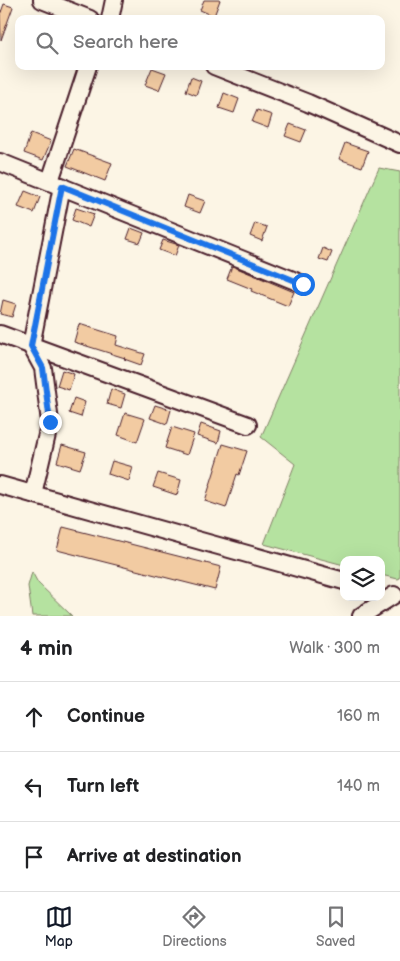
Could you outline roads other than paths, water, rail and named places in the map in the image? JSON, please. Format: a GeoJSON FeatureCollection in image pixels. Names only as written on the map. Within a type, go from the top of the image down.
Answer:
{"type":"FeatureCollection","features":[{"type":"Feature","properties":{"kind":"street"},"geometry":{"type":"LineString","coordinates":[[42,0],[80,15]]}},
{"type":"Feature","properties":{"kind":"street"},"geometry":{"type":"LineString","coordinates":[[111,15],[114,0]]}},
{"type":"Feature","properties":{"kind":"street"},"geometry":{"type":"LineString","coordinates":[[33,494],[50,422],[43,368],[31,346],[56,184],[87,70]]}},
{"type":"Feature","properties":{"kind":"street"},"geometry":{"type":"LineString","coordinates":[[224,70],[308,103],[400,144]]}},
{"type":"Feature","properties":{"kind":"street"},"geometry":{"type":"LineString","coordinates":[[0,162],[303,284]]}},
{"type":"Feature","properties":{"kind":"street"},"geometry":{"type":"LineString","coordinates":[[0,334],[248,425]]}},
{"type":"Feature","properties":{"kind":"street"},"geometry":{"type":"LineString","coordinates":[[0,485],[340,580]]}},
{"type":"Feature","properties":{"kind":"street"},"geometry":{"type":"LineString","coordinates":[[360,616],[392,592]]}}]}
